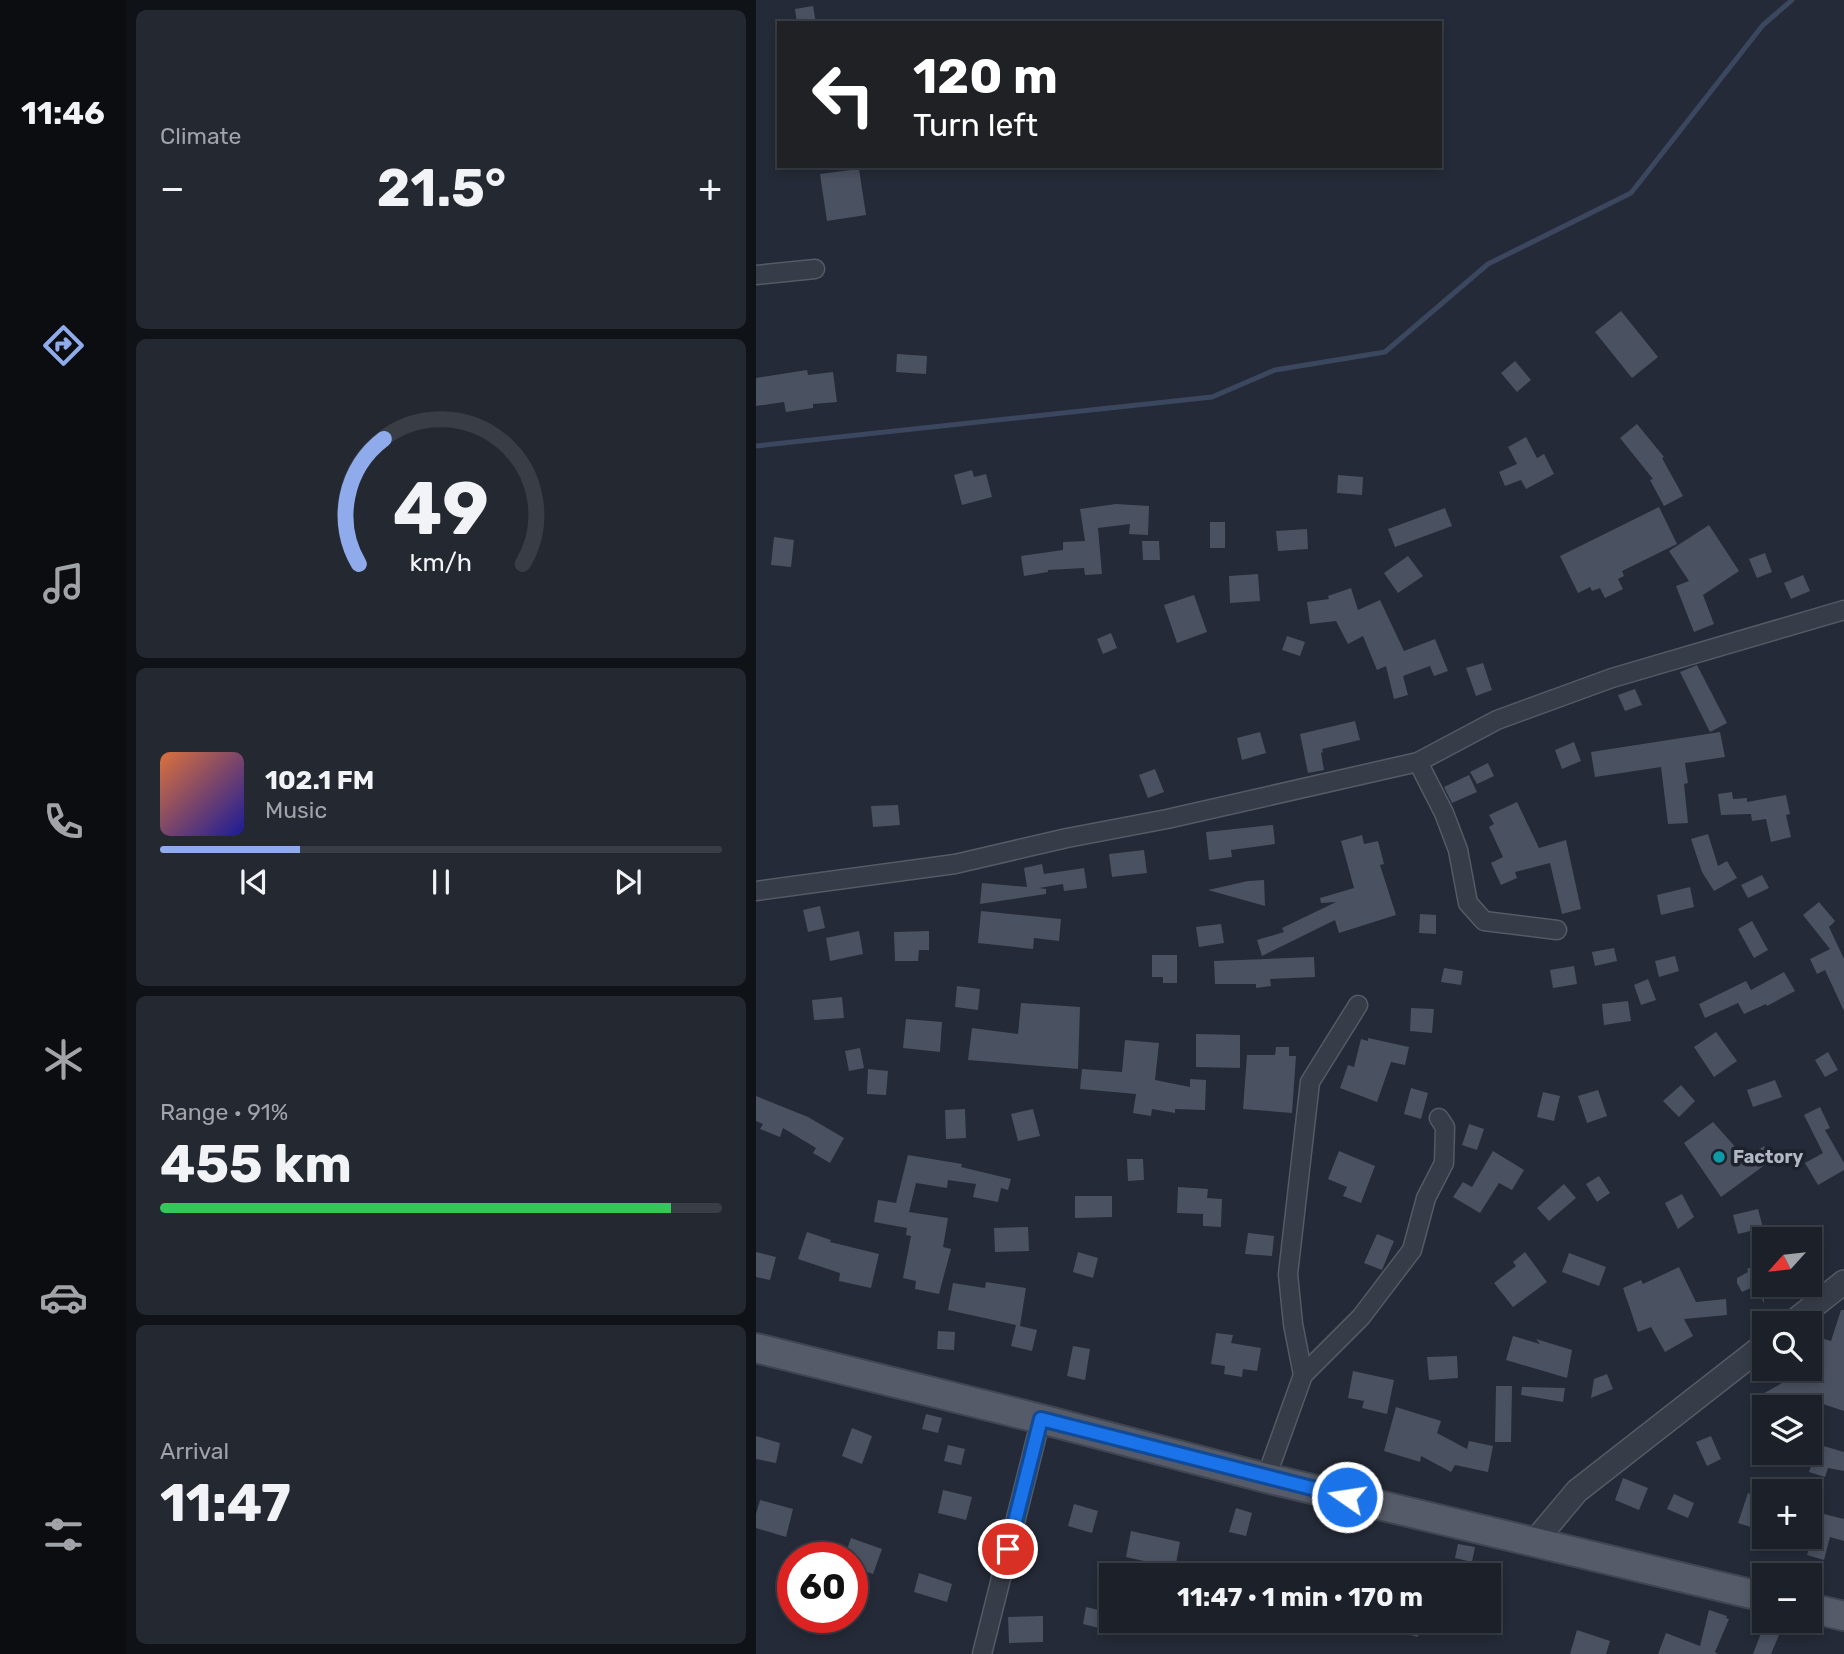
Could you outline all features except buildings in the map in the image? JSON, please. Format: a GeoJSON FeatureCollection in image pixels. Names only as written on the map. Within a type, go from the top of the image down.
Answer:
{"type":"FeatureCollection","features":[{"type":"Feature","properties":{"kind":"main road"},"geometry":{"type":"LineString","coordinates":[[756,1349],[1266,1478],[1752,1594]]}},
{"type":"Feature","properties":{"kind":"main road"},"geometry":{"type":"LineString","coordinates":[[1822,1611],[1844,1616]]}},
{"type":"Feature","properties":{"kind":"street"},"geometry":{"type":"LineString","coordinates":[[756,275],[815,269]]}},
{"type":"Feature","properties":{"kind":"street"},"geometry":{"type":"LineString","coordinates":[[756,891],[956,864],[1067,838],[1167,820],[1418,762],[1497,720],[1612,678],[1844,610]]}},
{"type":"Feature","properties":{"kind":"street"},"geometry":{"type":"LineString","coordinates":[[1418,762],[1444,813],[1458,850],[1468,903],[1484,921],[1557,930]]}},
{"type":"Feature","properties":{"kind":"street"},"geometry":{"type":"LineString","coordinates":[[1303,1375],[1293,1324],[1288,1274],[1310,1082],[1358,1005]]}},
{"type":"Feature","properties":{"kind":"street"},"geometry":{"type":"LineString","coordinates":[[1266,1478],[1303,1375],[1361,1317],[1412,1250],[1426,1198],[1444,1163],[1445,1126],[1439,1118]]}},
{"type":"Feature","properties":{"kind":"street"},"geometry":{"type":"LineString","coordinates":[[1807,1311],[1844,1282]]}},
{"type":"Feature","properties":{"kind":"street"},"geometry":{"type":"LineString","coordinates":[[1535,1541],[1577,1491],[1752,1354]]}},
{"type":"Feature","properties":{"kind":"street"},"geometry":{"type":"LineString","coordinates":[[982,1654],[1041,1419]]}},
{"type":"Feature","properties":{"kind":"waterway"},"geometry":{"type":"LineString","coordinates":[[756,446],[1212,397],[1275,370],[1385,352],[1488,264],[1631,193],[1763,25],[1792,0]]}},
{"type":"Feature","properties":{"kind":"place","name":"Factory"},"geometry":{"type":"Point","coordinates":[1719,1157]}},
{"type":"Feature","properties":{"kind":"route"},"geometry":{"type":"LineString","coordinates":[[1008,1549],[1041,1419],[1347,1497]]}}]}
